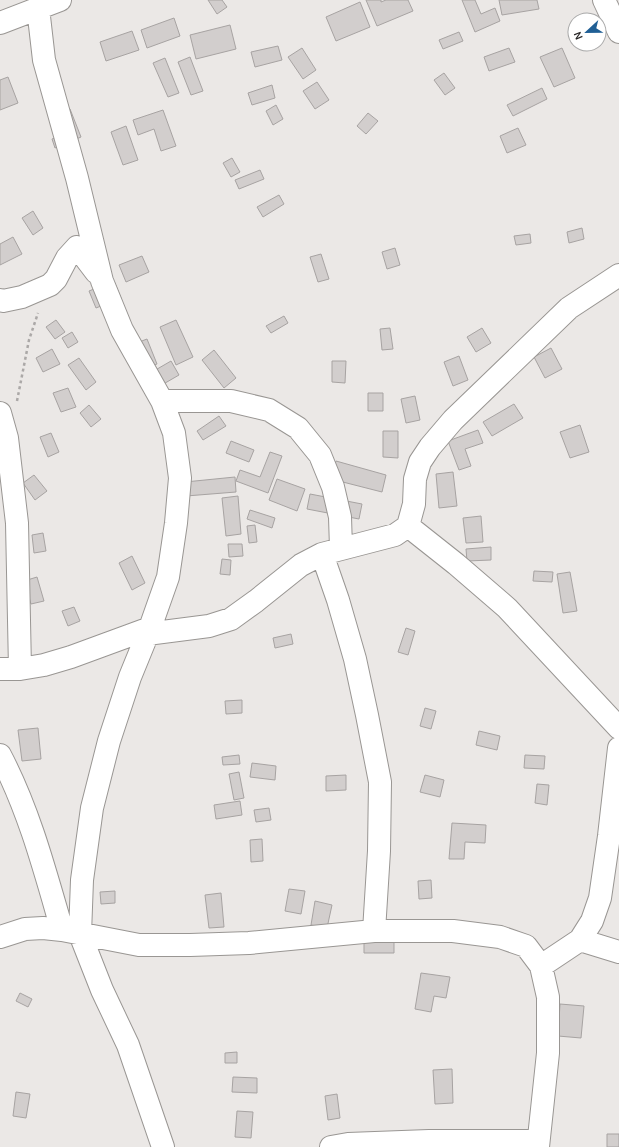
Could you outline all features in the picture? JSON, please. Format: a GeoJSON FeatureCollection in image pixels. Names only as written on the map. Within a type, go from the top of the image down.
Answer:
{"type":"FeatureCollection","features":[{"type":"Feature","properties":{"kind":"street"},"geometry":{"type":"LineString","coordinates":[[0,22],[60,0]]}},
{"type":"Feature","properties":{"kind":"street"},"geometry":{"type":"LineString","coordinates":[[604,0],[619,32]]}},
{"type":"Feature","properties":{"kind":"street"},"geometry":{"type":"LineString","coordinates":[[38,8],[44,60],[77,178],[102,281],[122,330],[162,400],[174,433],[180,478],[176,523],[168,577],[149,631],[130,677],[109,741],[92,808],[82,880],[71,932]]}},
{"type":"Feature","properties":{"kind":"street"},"geometry":{"type":"LineString","coordinates":[[0,300],[2,301],[22,297],[50,285],[56,279],[67,258],[77,247],[102,281]]}},
{"type":"Feature","properties":{"kind":"street"},"geometry":{"type":"LineString","coordinates":[[8,410],[7,438],[17,523],[10,669],[44,665],[149,631],[209,626],[231,619],[256,601],[301,564],[332,551],[395,535],[408,526],[414,504],[416,479],[420,462],[430,447],[453,420],[569,308],[619,275]]}},
{"type":"Feature","properties":{"kind":"street"},"geometry":{"type":"LineString","coordinates":[[162,400],[231,401],[269,410],[298,428],[320,455],[334,487],[340,517],[332,551],[338,600],[355,659],[380,782],[379,851],[374,930]]}},
{"type":"Feature","properties":{"kind":"street"},"geometry":{"type":"LineString","coordinates":[[408,526],[456,564],[507,608],[619,728]]}},
{"type":"Feature","properties":{"kind":"street"},"geometry":{"type":"LineString","coordinates":[[541,966],[580,940],[592,922],[600,898],[619,748]]}},
{"type":"Feature","properties":{"kind":"street"},"geometry":{"type":"LineString","coordinates":[[0,755],[16,788],[40,856],[71,932],[102,990],[128,1045],[163,1147]]}},
{"type":"Feature","properties":{"kind":"street"},"geometry":{"type":"LineString","coordinates":[[0,937],[25,929],[43,928],[139,944],[190,946],[249,943],[374,930],[453,931],[500,937],[526,946],[541,966],[548,997],[548,1046],[538,1144],[429,1141],[343,1146]]}},
{"type":"Feature","properties":{"kind":"street"},"geometry":{"type":"LineString","coordinates":[[580,940],[619,952]]}},
{"type":"Feature","properties":{"kind":"path"},"geometry":{"type":"LineString","coordinates":[[8,410],[22,378],[29,340],[36,318],[50,285]]}},
{"type":"Feature","properties":{"kind":"building"},"geometry":{"type":"Polygon","coordinates":[[[208,0],[222,0],[227,7],[217,14],[208,0]]]}},
{"type":"Feature","properties":{"kind":"building"},"geometry":{"type":"Polygon","coordinates":[[[366,0],[381,0],[381,2],[386,0],[408,0],[413,11],[377,26],[366,0]]]}},
{"type":"Feature","properties":{"kind":"building"},"geometry":{"type":"Polygon","coordinates":[[[462,0],[475,0],[481,14],[495,8],[500,21],[475,32],[462,0]]]}},
{"type":"Feature","properties":{"kind":"building"},"geometry":{"type":"Polygon","coordinates":[[[499,0],[537,0],[539,9],[502,15],[499,0]]]}},
{"type":"Feature","properties":{"kind":"building"},"geometry":{"type":"Polygon","coordinates":[[[360,2],[370,27],[336,41],[326,17],[360,2]]]}},
{"type":"Feature","properties":{"kind":"building"},"geometry":{"type":"Polygon","coordinates":[[[174,18],[180,36],[147,48],[141,30],[174,18]]]}},
{"type":"Feature","properties":{"kind":"building"},"geometry":{"type":"Polygon","coordinates":[[[230,25],[236,49],[196,59],[190,35],[230,25]]]}},
{"type":"Feature","properties":{"kind":"building"},"geometry":{"type":"Polygon","coordinates":[[[132,31],[139,50],[106,61],[100,42],[132,31]]]}},
{"type":"Feature","properties":{"kind":"building"},"geometry":{"type":"Polygon","coordinates":[[[459,32],[463,41],[443,49],[439,40],[459,32]]]}},
{"type":"Feature","properties":{"kind":"building"},"geometry":{"type":"Polygon","coordinates":[[[278,46],[282,60],[255,67],[251,52],[278,46]]]}},
{"type":"Feature","properties":{"kind":"building"},"geometry":{"type":"Polygon","coordinates":[[[302,48],[316,70],[303,79],[288,57],[302,48]]]}},
{"type":"Feature","properties":{"kind":"building"},"geometry":{"type":"Polygon","coordinates":[[[509,48],[515,62],[489,71],[484,57],[509,48]]]}},
{"type":"Feature","properties":{"kind":"building"},"geometry":{"type":"Polygon","coordinates":[[[562,48],[575,78],[554,87],[540,57],[562,48]]]}},
{"type":"Feature","properties":{"kind":"building"},"geometry":{"type":"Polygon","coordinates":[[[190,57],[203,91],[191,95],[178,62],[190,57]]]}},
{"type":"Feature","properties":{"kind":"building"},"geometry":{"type":"Polygon","coordinates":[[[165,58],[179,93],[168,97],[153,63],[165,58]]]}},
{"type":"Feature","properties":{"kind":"building"},"geometry":{"type":"Polygon","coordinates":[[[444,73],[455,88],[445,95],[434,80],[444,73]]]}},
{"type":"Feature","properties":{"kind":"building"},"geometry":{"type":"Polygon","coordinates":[[[8,77],[18,103],[0,110],[0,80],[8,77]]]}},
{"type":"Feature","properties":{"kind":"building"},"geometry":{"type":"Polygon","coordinates":[[[317,82],[329,100],[315,109],[303,91],[317,82]]]}},
{"type":"Feature","properties":{"kind":"building"},"geometry":{"type":"Polygon","coordinates":[[[272,85],[275,98],[252,105],[248,93],[272,85]]]}},
{"type":"Feature","properties":{"kind":"building"},"geometry":{"type":"Polygon","coordinates":[[[542,88],[547,99],[513,116],[507,105],[542,88]]]}},
{"type":"Feature","properties":{"kind":"building"},"geometry":{"type":"Polygon","coordinates":[[[276,105],[283,119],[273,125],[266,111],[276,105]]]}},
{"type":"Feature","properties":{"kind":"building"},"geometry":{"type":"Polygon","coordinates":[[[70,109],[81,137],[55,148],[52,139],[69,132],[61,112],[70,109]]]}},
{"type":"Feature","properties":{"kind":"building"},"geometry":{"type":"Polygon","coordinates":[[[163,110],[176,146],[161,151],[154,129],[138,135],[133,120],[163,110]]]}},
{"type":"Feature","properties":{"kind":"building"},"geometry":{"type":"Polygon","coordinates":[[[368,113],[378,121],[366,134],[357,126],[368,113]]]}},
{"type":"Feature","properties":{"kind":"building"},"geometry":{"type":"Polygon","coordinates":[[[126,126],[138,160],[123,165],[111,132],[126,126]]]}},
{"type":"Feature","properties":{"kind":"building"},"geometry":{"type":"Polygon","coordinates":[[[518,128],[526,145],[507,153],[500,136],[518,128]]]}},
{"type":"Feature","properties":{"kind":"building"},"geometry":{"type":"Polygon","coordinates":[[[232,158],[240,172],[231,177],[223,163],[232,158]]]}},
{"type":"Feature","properties":{"kind":"building"},"geometry":{"type":"Polygon","coordinates":[[[260,170],[264,179],[239,189],[235,180],[260,170]]]}},
{"type":"Feature","properties":{"kind":"building"},"geometry":{"type":"Polygon","coordinates":[[[279,195],[284,204],[263,217],[257,207],[279,195]]]}},
{"type":"Feature","properties":{"kind":"building"},"geometry":{"type":"Polygon","coordinates":[[[33,211],[43,228],[33,235],[22,218],[33,211]]]}},
{"type":"Feature","properties":{"kind":"building"},"geometry":{"type":"Polygon","coordinates":[[[582,228],[584,239],[569,243],[567,232],[582,228]]]}},
{"type":"Feature","properties":{"kind":"building"},"geometry":{"type":"Polygon","coordinates":[[[530,234],[531,243],[516,245],[514,236],[530,234]]]}},
{"type":"Feature","properties":{"kind":"building"},"geometry":{"type":"Polygon","coordinates":[[[13,237],[22,254],[0,265],[0,244],[13,237]]]}},
{"type":"Feature","properties":{"kind":"building"},"geometry":{"type":"Polygon","coordinates":[[[395,248],[400,265],[387,269],[382,252],[395,248]]]}},
{"type":"Feature","properties":{"kind":"building"},"geometry":{"type":"Polygon","coordinates":[[[321,254],[329,279],[318,282],[310,257],[321,254]]]}},
{"type":"Feature","properties":{"kind":"building"},"geometry":{"type":"Polygon","coordinates":[[[142,256],[149,272],[126,282],[119,265],[142,256]]]}},
{"type":"Feature","properties":{"kind":"building"},"geometry":{"type":"Polygon","coordinates":[[[114,281],[121,298],[96,308],[89,291],[114,281]]]}},
{"type":"Feature","properties":{"kind":"building"},"geometry":{"type":"Polygon","coordinates":[[[284,316],[288,323],[271,333],[266,326],[284,316]]]}},
{"type":"Feature","properties":{"kind":"building"},"geometry":{"type":"Polygon","coordinates":[[[56,320],[65,332],[55,339],[46,327],[56,320]]]}},
{"type":"Feature","properties":{"kind":"building"},"geometry":{"type":"Polygon","coordinates":[[[176,320],[193,357],[176,365],[160,327],[176,320]]]}},
{"type":"Feature","properties":{"kind":"building"},"geometry":{"type":"Polygon","coordinates":[[[390,328],[393,349],[382,350],[380,329],[390,328]]]}},
{"type":"Feature","properties":{"kind":"building"},"geometry":{"type":"Polygon","coordinates":[[[482,328],[491,343],[476,352],[467,337],[482,328]]]}},
{"type":"Feature","properties":{"kind":"building"},"geometry":{"type":"Polygon","coordinates":[[[72,332],[78,342],[68,348],[62,338],[72,332]]]}},
{"type":"Feature","properties":{"kind":"building"},"geometry":{"type":"Polygon","coordinates":[[[147,339],[157,364],[144,369],[134,344],[147,339]]]}},
{"type":"Feature","properties":{"kind":"building"},"geometry":{"type":"Polygon","coordinates":[[[551,348],[562,369],[545,378],[534,357],[551,348]]]}},
{"type":"Feature","properties":{"kind":"building"},"geometry":{"type":"Polygon","coordinates":[[[52,349],[60,364],[43,372],[36,358],[52,349]]]}},
{"type":"Feature","properties":{"kind":"building"},"geometry":{"type":"Polygon","coordinates":[[[214,350],[236,378],[224,388],[202,360],[214,350]]]}},
{"type":"Feature","properties":{"kind":"building"},"geometry":{"type":"Polygon","coordinates":[[[459,356],[468,380],[453,386],[444,362],[459,356]]]}},
{"type":"Feature","properties":{"kind":"building"},"geometry":{"type":"Polygon","coordinates":[[[79,358],[96,382],[86,390],[68,365],[79,358]]]}},
{"type":"Feature","properties":{"kind":"building"},"geometry":{"type":"Polygon","coordinates":[[[171,361],[179,375],[160,386],[152,372],[171,361]]]}},
{"type":"Feature","properties":{"kind":"building"},"geometry":{"type":"Polygon","coordinates":[[[332,361],[346,361],[345,383],[332,382],[332,361]]]}},
{"type":"Feature","properties":{"kind":"building"},"geometry":{"type":"Polygon","coordinates":[[[68,388],[76,407],[61,412],[53,393],[68,388]]]}},
{"type":"Feature","properties":{"kind":"building"},"geometry":{"type":"Polygon","coordinates":[[[368,393],[383,393],[383,411],[368,411],[368,393]]]}},
{"type":"Feature","properties":{"kind":"building"},"geometry":{"type":"Polygon","coordinates":[[[415,396],[420,420],[406,423],[401,399],[415,396]]]}},
{"type":"Feature","properties":{"kind":"building"},"geometry":{"type":"Polygon","coordinates":[[[514,404],[523,418],[492,436],[483,422],[514,404]]]}},
{"type":"Feature","properties":{"kind":"building"},"geometry":{"type":"Polygon","coordinates":[[[89,405],[101,419],[91,427],[80,413],[89,405]]]}},
{"type":"Feature","properties":{"kind":"building"},"geometry":{"type":"Polygon","coordinates":[[[219,416],[226,426],[203,440],[197,431],[219,416]]]}},
{"type":"Feature","properties":{"kind":"building"},"geometry":{"type":"Polygon","coordinates":[[[580,425],[589,452],[570,458],[560,432],[580,425]]]}},
{"type":"Feature","properties":{"kind":"building"},"geometry":{"type":"Polygon","coordinates":[[[478,430],[483,443],[465,449],[471,466],[459,470],[448,441],[478,430]]]}},
{"type":"Feature","properties":{"kind":"building"},"geometry":{"type":"Polygon","coordinates":[[[383,431],[398,431],[398,458],[383,457],[383,431]]]}},
{"type":"Feature","properties":{"kind":"building"},"geometry":{"type":"Polygon","coordinates":[[[51,433],[59,452],[48,457],[40,437],[51,433]]]}},
{"type":"Feature","properties":{"kind":"building"},"geometry":{"type":"Polygon","coordinates":[[[231,441],[254,450],[249,462],[226,453],[231,441]]]}},
{"type":"Feature","properties":{"kind":"building"},"geometry":{"type":"Polygon","coordinates":[[[270,452],[282,456],[268,493],[236,481],[240,470],[260,477],[270,452]]]}},
{"type":"Feature","properties":{"kind":"building"},"geometry":{"type":"Polygon","coordinates":[[[336,461],[386,475],[382,492],[331,479],[336,461]]]}},
{"type":"Feature","properties":{"kind":"building"},"geometry":{"type":"Polygon","coordinates":[[[453,472],[457,506],[439,508],[436,474],[453,472]]]}},
{"type":"Feature","properties":{"kind":"building"},"geometry":{"type":"Polygon","coordinates":[[[34,475],[47,491],[35,500],[23,483],[34,475]]]}},
{"type":"Feature","properties":{"kind":"building"},"geometry":{"type":"Polygon","coordinates":[[[235,477],[236,492],[186,496],[185,482],[235,477]]]}},
{"type":"Feature","properties":{"kind":"building"},"geometry":{"type":"Polygon","coordinates":[[[277,479],[305,489],[297,511],[269,500],[277,479]]]}},
{"type":"Feature","properties":{"kind":"building"},"geometry":{"type":"Polygon","coordinates":[[[310,494],[362,504],[359,519],[307,509],[310,494]]]}},
{"type":"Feature","properties":{"kind":"building"},"geometry":{"type":"Polygon","coordinates":[[[238,496],[241,534],[226,536],[222,498],[238,496]]]}},
{"type":"Feature","properties":{"kind":"building"},"geometry":{"type":"Polygon","coordinates":[[[250,510],[275,518],[272,528],[247,519],[250,510]]]}},
{"type":"Feature","properties":{"kind":"building"},"geometry":{"type":"Polygon","coordinates":[[[481,516],[483,542],[466,543],[463,518],[481,516]]]}},
{"type":"Feature","properties":{"kind":"building"},"geometry":{"type":"Polygon","coordinates":[[[255,525],[257,542],[249,543],[247,526],[255,525]]]}},
{"type":"Feature","properties":{"kind":"building"},"geometry":{"type":"Polygon","coordinates":[[[43,533],[46,551],[34,553],[32,535],[43,533]]]}},
{"type":"Feature","properties":{"kind":"building"},"geometry":{"type":"Polygon","coordinates":[[[228,544],[242,544],[243,556],[229,557],[228,544]]]}},
{"type":"Feature","properties":{"kind":"building"},"geometry":{"type":"Polygon","coordinates":[[[491,547],[491,560],[467,561],[466,549],[491,547]]]}},
{"type":"Feature","properties":{"kind":"building"},"geometry":{"type":"Polygon","coordinates":[[[132,556],[145,583],[132,590],[119,563],[132,556]]]}},
{"type":"Feature","properties":{"kind":"building"},"geometry":{"type":"Polygon","coordinates":[[[222,559],[231,560],[230,575],[220,574],[222,559]]]}},
{"type":"Feature","properties":{"kind":"building"},"geometry":{"type":"Polygon","coordinates":[[[534,571],[553,572],[552,582],[533,581],[534,571]]]}},
{"type":"Feature","properties":{"kind":"building"},"geometry":{"type":"Polygon","coordinates":[[[570,572],[577,611],[563,613],[557,574],[570,572]]]}},
{"type":"Feature","properties":{"kind":"building"},"geometry":{"type":"Polygon","coordinates":[[[37,577],[44,601],[31,604],[24,581],[37,577]]]}},
{"type":"Feature","properties":{"kind":"building"},"geometry":{"type":"Polygon","coordinates":[[[74,607],[80,621],[68,626],[62,611],[74,607]]]}},
{"type":"Feature","properties":{"kind":"building"},"geometry":{"type":"Polygon","coordinates":[[[406,628],[415,631],[408,655],[398,652],[406,628]]]}},
{"type":"Feature","properties":{"kind":"building"},"geometry":{"type":"Polygon","coordinates":[[[291,634],[293,644],[275,648],[273,638],[291,634]]]}},
{"type":"Feature","properties":{"kind":"building"},"geometry":{"type":"Polygon","coordinates":[[[242,700],[242,713],[226,714],[225,701],[242,700]]]}},
{"type":"Feature","properties":{"kind":"building"},"geometry":{"type":"Polygon","coordinates":[[[425,708],[436,711],[431,729],[420,726],[425,708]]]}},
{"type":"Feature","properties":{"kind":"building"},"geometry":{"type":"Polygon","coordinates":[[[38,728],[41,759],[22,761],[18,730],[38,728]]]}},
{"type":"Feature","properties":{"kind":"building"},"geometry":{"type":"Polygon","coordinates":[[[479,731],[500,736],[497,750],[476,745],[479,731]]]}},
{"type":"Feature","properties":{"kind":"building"},"geometry":{"type":"Polygon","coordinates":[[[239,755],[240,764],[223,765],[222,757],[239,755]]]}},
{"type":"Feature","properties":{"kind":"building"},"geometry":{"type":"Polygon","coordinates":[[[525,755],[545,756],[544,769],[524,768],[525,755]]]}},
{"type":"Feature","properties":{"kind":"building"},"geometry":{"type":"Polygon","coordinates":[[[252,763],[276,766],[275,780],[250,777],[252,763]]]}},
{"type":"Feature","properties":{"kind":"building"},"geometry":{"type":"Polygon","coordinates":[[[239,772],[244,798],[234,800],[229,774],[239,772]]]}},
{"type":"Feature","properties":{"kind":"building"},"geometry":{"type":"Polygon","coordinates":[[[346,775],[346,790],[326,791],[326,776],[346,775]]]}},
{"type":"Feature","properties":{"kind":"building"},"geometry":{"type":"Polygon","coordinates":[[[425,775],[444,780],[440,797],[420,792],[425,775]]]}},
{"type":"Feature","properties":{"kind":"building"},"geometry":{"type":"Polygon","coordinates":[[[537,784],[549,785],[547,805],[535,803],[537,784]]]}},
{"type":"Feature","properties":{"kind":"building"},"geometry":{"type":"Polygon","coordinates":[[[240,801],[242,815],[216,819],[214,805],[240,801]]]}},
{"type":"Feature","properties":{"kind":"building"},"geometry":{"type":"Polygon","coordinates":[[[269,808],[271,820],[256,822],[254,810],[269,808]]]}},
{"type":"Feature","properties":{"kind":"building"},"geometry":{"type":"Polygon","coordinates":[[[452,823],[486,825],[485,843],[465,842],[464,859],[449,859],[452,823]]]}},
{"type":"Feature","properties":{"kind":"building"},"geometry":{"type":"Polygon","coordinates":[[[262,839],[263,861],[251,862],[250,840],[262,839]]]}},
{"type":"Feature","properties":{"kind":"building"},"geometry":{"type":"Polygon","coordinates":[[[431,880],[432,898],[419,899],[418,881],[431,880]]]}},
{"type":"Feature","properties":{"kind":"building"},"geometry":{"type":"Polygon","coordinates":[[[289,889],[305,891],[301,914],[285,911],[289,889]]]}},
{"type":"Feature","properties":{"kind":"building"},"geometry":{"type":"Polygon","coordinates":[[[115,891],[115,903],[101,904],[100,892],[115,891]]]}},
{"type":"Feature","properties":{"kind":"building"},"geometry":{"type":"Polygon","coordinates":[[[221,893],[224,927],[209,928],[205,895],[221,893]]]}},
{"type":"Feature","properties":{"kind":"building"},"geometry":{"type":"Polygon","coordinates":[[[315,901],[332,905],[327,928],[311,925],[315,901]]]}},
{"type":"Feature","properties":{"kind":"building"},"geometry":{"type":"Polygon","coordinates":[[[364,940],[394,941],[394,953],[364,953],[364,940]]]}},
{"type":"Feature","properties":{"kind":"building"},"geometry":{"type":"Polygon","coordinates":[[[421,973],[450,977],[446,998],[434,996],[431,1012],[415,1009],[421,973]]]}},
{"type":"Feature","properties":{"kind":"building"},"geometry":{"type":"Polygon","coordinates":[[[20,993],[32,999],[28,1007],[16,1001],[20,993]]]}},
{"type":"Feature","properties":{"kind":"building"},"geometry":{"type":"Polygon","coordinates":[[[560,1004],[584,1006],[581,1038],[558,1036],[560,1004]]]}},
{"type":"Feature","properties":{"kind":"building"},"geometry":{"type":"Polygon","coordinates":[[[237,1052],[237,1063],[225,1063],[225,1053],[237,1052]]]}},
{"type":"Feature","properties":{"kind":"building"},"geometry":{"type":"Polygon","coordinates":[[[452,1069],[453,1103],[435,1104],[433,1070],[452,1069]]]}},
{"type":"Feature","properties":{"kind":"building"},"geometry":{"type":"Polygon","coordinates":[[[233,1077],[257,1078],[257,1093],[232,1092],[233,1077]]]}},
{"type":"Feature","properties":{"kind":"building"},"geometry":{"type":"Polygon","coordinates":[[[16,1092],[30,1094],[26,1118],[13,1116],[16,1092]]]}},
{"type":"Feature","properties":{"kind":"building"},"geometry":{"type":"Polygon","coordinates":[[[337,1094],[340,1118],[328,1120],[325,1096],[337,1094]]]}},
{"type":"Feature","properties":{"kind":"building"},"geometry":{"type":"Polygon","coordinates":[[[237,1111],[253,1112],[251,1138],[235,1137],[237,1111]]]}},
{"type":"Feature","properties":{"kind":"building"},"geometry":{"type":"Polygon","coordinates":[[[607,1134],[619,1134],[619,1147],[607,1147],[607,1134]]]}}]}
